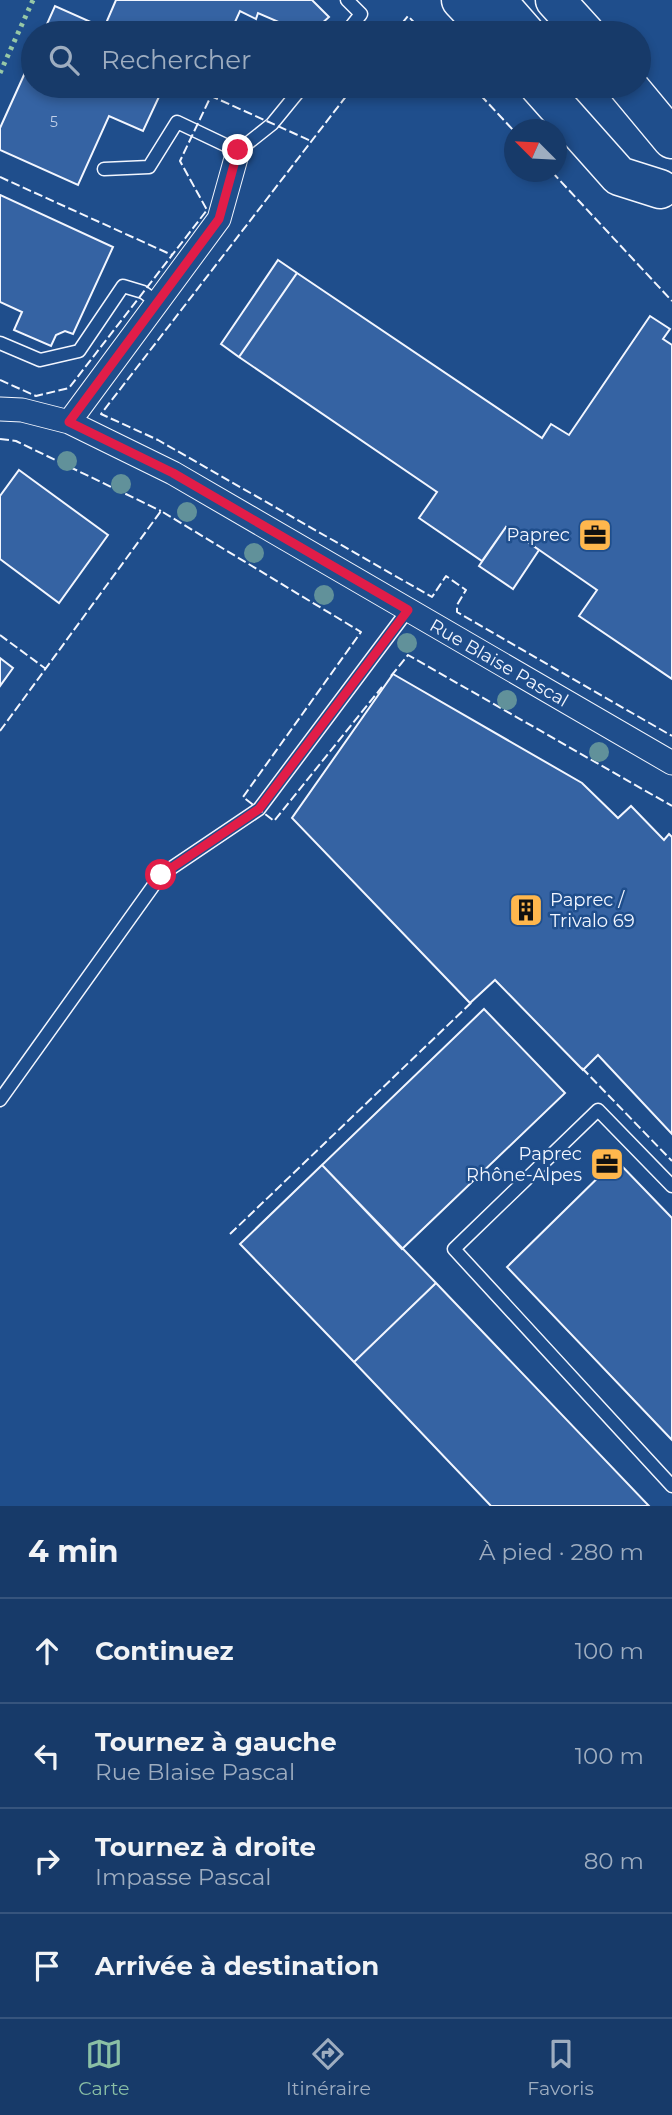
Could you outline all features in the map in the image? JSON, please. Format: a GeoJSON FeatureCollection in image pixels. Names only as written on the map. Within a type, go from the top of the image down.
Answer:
{"type":"FeatureCollection","features":[{"type":"Feature","properties":{"kind":"highway"},"geometry":{"type":"LineString","coordinates":[[461,0],[481,21]]}},
{"type":"Feature","properties":{"kind":"highway"},"geometry":{"type":"LineString","coordinates":[[496,0],[514,21]]}},
{"type":"Feature","properties":{"kind":"highway"},"geometry":{"type":"LineString","coordinates":[[555,0],[574,21]]}},
{"type":"Feature","properties":{"kind":"highway"},"geometry":{"type":"LineString","coordinates":[[550,98],[619,176],[666,197]]}},
{"type":"Feature","properties":{"kind":"highway"},"geometry":{"type":"LineString","coordinates":[[580,98],[666,197]]}},
{"type":"Feature","properties":{"kind":"highway"},"geometry":{"type":"LineString","coordinates":[[638,98],[672,139]]}},
{"type":"Feature","properties":{"kind":"street"},"geometry":{"type":"LineString","coordinates":[[69,422],[219,219],[238,150]]}},
{"type":"Feature","properties":{"kind":"street","name":"Rue Blaise Pascal"},"geometry":{"type":"LineString","coordinates":[[0,409],[22,410],[69,422],[173,473],[672,763]]}},
{"type":"Feature","properties":{"kind":"lane"},"geometry":{"type":"LineString","coordinates":[[346,0],[361,14],[355,21]]}},
{"type":"Feature","properties":{"kind":"lane"},"geometry":{"type":"LineString","coordinates":[[104,169],[149,167],[177,122],[238,150],[272,124],[293,98]]}},
{"type":"Feature","properties":{"kind":"lane"},"geometry":{"type":"LineString","coordinates":[[0,343],[40,360],[79,351],[123,286],[143,292],[158,303]]}},
{"type":"Feature","properties":{"kind":"lane"},"geometry":{"type":"LineString","coordinates":[[0,1100],[161,875],[259,809],[408,610]]}},
{"type":"Feature","properties":{"kind":"lane"},"geometry":{"type":"LineString","coordinates":[[672,1186],[598,1111],[454,1249],[672,1486]]}},
{"type":"Feature","properties":{"kind":"building"},"geometry":{"type":"Polygon","coordinates":[[[116,0],[312,0],[329,17],[324,21],[276,21],[258,13],[256,19],[240,11],[235,21],[107,21],[116,0]]]}},
{"type":"Feature","properties":{"kind":"building"},"geometry":{"type":"Polygon","coordinates":[[[55,6],[88,21],[48,21],[55,6]]]}},
{"type":"Feature","properties":{"kind":"building"},"geometry":{"type":"Polygon","coordinates":[[[21,82],[21,98],[158,98],[143,131],[109,116],[78,185],[0,150],[0,128],[21,82]]]}},
{"type":"Feature","properties":{"kind":"building"},"geometry":{"type":"Polygon","coordinates":[[[0,195],[113,247],[73,334],[65,331],[56,335],[51,346],[14,330],[22,312],[0,302],[0,195]]]}},
{"type":"Feature","properties":{"kind":"building"},"geometry":{"type":"Polygon","coordinates":[[[278,260],[297,273],[239,357],[221,344],[278,260]]]}},
{"type":"Feature","properties":{"kind":"building"},"geometry":{"type":"Polygon","coordinates":[[[297,273],[542,438],[551,424],[569,435],[650,316],[670,329],[663,339],[672,345],[672,679],[579,616],[597,590],[506,527],[482,561],[419,518],[437,492],[239,357],[297,273]]]}},
{"type":"Feature","properties":{"kind":"building"},"geometry":{"type":"Polygon","coordinates":[[[19,470],[108,535],[59,603],[0,559],[0,496],[19,470]]]}},
{"type":"Feature","properties":{"kind":"building"},"geometry":{"type":"Polygon","coordinates":[[[506,527],[539,550],[513,589],[479,566],[506,527]]]}},
{"type":"Feature","properties":{"kind":"building"},"geometry":{"type":"Polygon","coordinates":[[[0,658],[13,668],[0,686],[0,658]]]}},
{"type":"Feature","properties":{"kind":"building","name":"Paprec / Trivalo 69"},"geometry":{"type":"Polygon","coordinates":[[[393,674],[582,783],[618,818],[631,806],[664,840],[669,834],[672,837],[672,1134],[598,1055],[583,1070],[495,980],[470,1003],[292,818],[393,674]]]}},
{"type":"Feature","properties":{"kind":"building"},"geometry":{"type":"Polygon","coordinates":[[[484,1009],[565,1093],[402,1249],[322,1165],[484,1009]]]}},
{"type":"Feature","properties":{"kind":"building"},"geometry":{"type":"Polygon","coordinates":[[[616,1160],[672,1218],[672,1440],[507,1267],[616,1160]]]}},
{"type":"Feature","properties":{"kind":"building"},"geometry":{"type":"Polygon","coordinates":[[[322,1165],[436,1283],[354,1362],[240,1244],[322,1165]]]}},
{"type":"Feature","properties":{"kind":"building"},"geometry":{"type":"Polygon","coordinates":[[[436,1283],[649,1506],[491,1506],[354,1362],[436,1283]]]}},
{"type":"Feature","properties":{"kind":"hedge"},"geometry":{"type":"LineString","coordinates":[[24,21],[33,0]]}},
{"type":"Feature","properties":{"kind":"hedge"},"geometry":{"type":"LineString","coordinates":[[0,73],[21,27]]}},
{"type":"Feature","properties":{"kind":"fence"},"geometry":{"type":"LineString","coordinates":[[404,21],[408,16],[413,21]]}},
{"type":"Feature","properties":{"kind":"fence"},"geometry":{"type":"LineString","coordinates":[[0,380],[36,396],[69,388],[207,210],[180,161],[210,98]]}},
{"type":"Feature","properties":{"kind":"fence"},"geometry":{"type":"LineString","coordinates":[[215,98],[311,141]]}},
{"type":"Feature","properties":{"kind":"fence"},"geometry":{"type":"LineString","coordinates":[[345,98],[101,414],[158,440],[432,597],[446,576],[466,590],[457,605],[457,612],[672,736]]}},
{"type":"Feature","properties":{"kind":"fence"},"geometry":{"type":"LineString","coordinates":[[483,98],[504,120]]}},
{"type":"Feature","properties":{"kind":"fence"},"geometry":{"type":"LineString","coordinates":[[0,177],[172,255]]}},
{"type":"Feature","properties":{"kind":"fence"},"geometry":{"type":"LineString","coordinates":[[561,182],[672,301]]}},
{"type":"Feature","properties":{"kind":"fence"},"geometry":{"type":"LineString","coordinates":[[0,439],[16,441],[161,511]]}},
{"type":"Feature","properties":{"kind":"fence"},"geometry":{"type":"LineString","coordinates":[[0,731],[161,511],[361,632],[243,797],[274,821],[382,687]]}},
{"type":"Feature","properties":{"kind":"fence"},"geometry":{"type":"LineString","coordinates":[[0,635],[46,669]]}},
{"type":"Feature","properties":{"kind":"fence"},"geometry":{"type":"LineString","coordinates":[[391,676],[408,655],[672,806]]}},
{"type":"Feature","properties":{"kind":"fence"},"geometry":{"type":"LineString","coordinates":[[230,1234],[473,1001]]}},
{"type":"Feature","properties":{"kind":"fence"},"geometry":{"type":"LineString","coordinates":[[582,1068],[672,1161]]}},
{"type":"Feature","properties":{"kind":"place","name":"Paprec"},"geometry":{"type":"Point","coordinates":[595,535]}},
{"type":"Feature","properties":{"kind":"place","name":"Paprec / Trivalo 69"},"geometry":{"type":"Point","coordinates":[526,910]}},
{"type":"Feature","properties":{"kind":"place","name":"Paprec Rhône-Alpes"},"geometry":{"type":"Point","coordinates":[607,1164]}},
{"type":"Feature","properties":{"kind":"route"},"geometry":{"type":"LineString","coordinates":[[161,875],[259,809],[408,610],[173,473],[69,422],[219,219],[238,150]]}}]}
